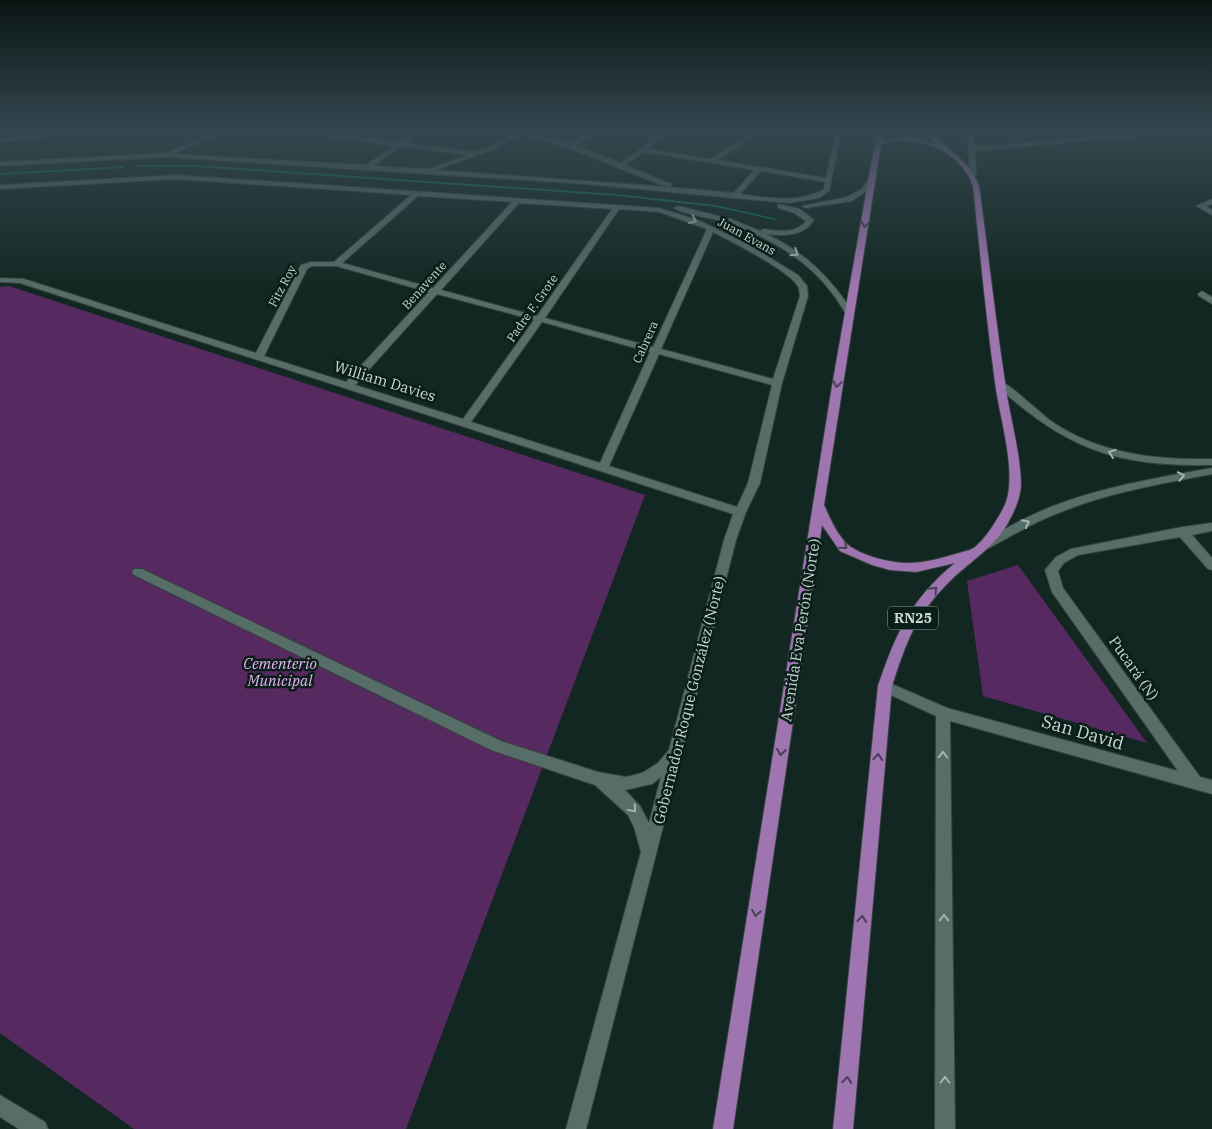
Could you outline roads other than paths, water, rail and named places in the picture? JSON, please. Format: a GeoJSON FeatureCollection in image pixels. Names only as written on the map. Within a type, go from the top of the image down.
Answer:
{"type":"FeatureCollection","features":[{"type":"Feature","properties":{"kind":"main road","name":"Avenida Eva Perón (Norte)"},"geometry":{"type":"LineString","coordinates":[[723,1129],[819,506],[872,184]]}},
{"type":"Feature","properties":{"kind":"main road","name":"RN25"},"geometry":{"type":"LineString","coordinates":[[843,1129],[885,686],[899,643],[922,603],[946,577],[983,546],[1004,520],[1012,501],[1015,484],[1010,434],[1000,384],[974,184]]}},
{"type":"Feature","properties":{"kind":"main road"},"geometry":{"type":"LineString","coordinates":[[819,506],[826,524],[843,548],[874,562],[900,567],[925,568],[949,561],[983,546]]}},
{"type":"Feature","properties":{"kind":"street","name":"Juan Evans"},"geometry":{"type":"LineString","coordinates":[[0,187],[49,184]]}},
{"type":"Feature","properties":{"kind":"street","name":"Juan Evans"},"geometry":{"type":"LineString","coordinates":[[265,184],[617,207],[673,213],[711,228],[795,277]]}},
{"type":"Feature","properties":{"kind":"street","name":"Juan Evans"},"geometry":{"type":"LineString","coordinates":[[367,184],[641,203],[695,211],[753,229],[806,261],[828,282],[841,298],[850,314]]}},
{"type":"Feature","properties":{"kind":"street","name":"Juan Evans"},"geometry":{"type":"LineString","coordinates":[[526,184],[781,206],[814,205],[849,199],[865,190],[869,184]]}},
{"type":"Feature","properties":{"kind":"street","name":"Juan Evans"},"geometry":{"type":"LineString","coordinates":[[599,184],[790,200],[817,197],[827,190],[828,184]]}},
{"type":"Feature","properties":{"kind":"street"},"geometry":{"type":"LineString","coordinates":[[665,184],[678,189]]}},
{"type":"Feature","properties":{"kind":"street"},"geometry":{"type":"LineString","coordinates":[[736,195],[746,184]]}},
{"type":"Feature","properties":{"kind":"street"},"geometry":{"type":"LineString","coordinates":[[336,264],[415,195]]}},
{"type":"Feature","properties":{"kind":"street","name":"Benavente"},"geometry":{"type":"LineString","coordinates":[[349,385],[518,201]]}},
{"type":"Feature","properties":{"kind":"street"},"geometry":{"type":"LineString","coordinates":[[1210,202],[1200,206],[1212,213]]}},
{"type":"Feature","properties":{"kind":"street"},"geometry":{"type":"LineString","coordinates":[[753,229],[776,233],[788,232],[808,224],[810,220],[806,216],[781,206]]}},
{"type":"Feature","properties":{"kind":"street","name":"Padre F. Grote"},"geometry":{"type":"LineString","coordinates":[[466,422],[617,207]]}},
{"type":"Feature","properties":{"kind":"street","name":"Cabrera"},"geometry":{"type":"LineString","coordinates":[[603,467],[711,228]]}},
{"type":"Feature","properties":{"kind":"street","name":"Fitz Roy"},"geometry":{"type":"LineString","coordinates":[[258,358],[304,268],[311,264],[336,264]]}},
{"type":"Feature","properties":{"kind":"street"},"geometry":{"type":"LineString","coordinates":[[336,264],[777,383]]}},
{"type":"Feature","properties":{"kind":"street","name":"Gobernador Roque González (Norte)"},"geometry":{"type":"LineString","coordinates":[[576,1129],[650,852],[730,540],[740,512],[754,483],[777,383],[804,296],[803,286],[795,277]]}},
{"type":"Feature","properties":{"kind":"street","name":"William Davies"},"geometry":{"type":"LineString","coordinates":[[0,281],[21,281],[258,358],[466,422],[740,512]]}},
{"type":"Feature","properties":{"kind":"street"},"geometry":{"type":"LineString","coordinates":[[1202,294],[1212,301]]}},
{"type":"Feature","properties":{"kind":"street"},"geometry":{"type":"LineString","coordinates":[[1000,384],[1038,417],[1063,433],[1088,445],[1119,456],[1151,462],[1212,462]]}},
{"type":"Feature","properties":{"kind":"street"},"geometry":{"type":"LineString","coordinates":[[983,546],[1033,518],[1100,494],[1212,471]]}},
{"type":"Feature","properties":{"kind":"street"},"geometry":{"type":"LineString","coordinates":[[1182,531],[1212,527]]}},
{"type":"Feature","properties":{"kind":"street"},"geometry":{"type":"LineString","coordinates":[[1182,531],[1212,566]]}},
{"type":"Feature","properties":{"kind":"street","name":"Pucará (N)"},"geometry":{"type":"LineString","coordinates":[[1182,531],[1075,552],[1060,560],[1051,570],[1057,589],[1195,783]]}},
{"type":"Feature","properties":{"kind":"street"},"geometry":{"type":"LineString","coordinates":[[138,572],[496,746],[598,779],[626,784],[646,779],[663,768],[676,751]]}},
{"type":"Feature","properties":{"kind":"street"},"geometry":{"type":"LineString","coordinates":[[885,686],[943,713],[946,1129]]}},
{"type":"Feature","properties":{"kind":"street","name":"San David"},"geometry":{"type":"LineString","coordinates":[[943,713],[1212,787]]}},
{"type":"Feature","properties":{"kind":"street"},"geometry":{"type":"LineString","coordinates":[[598,779],[622,796],[638,814],[650,852]]}},
{"type":"Feature","properties":{"kind":"street"},"geometry":{"type":"LineString","coordinates":[[0,1105],[38,1129]]}},
{"type":"Feature","properties":{"kind":"waterway"},"geometry":{"type":"LineString","coordinates":[[453,184],[617,195],[716,206],[775,219]]}},
{"type":"Feature","properties":{"kind":"park label","name":"Cementerio Municipal"},"geometry":{"type":"Point","coordinates":[280,672]}}]}
